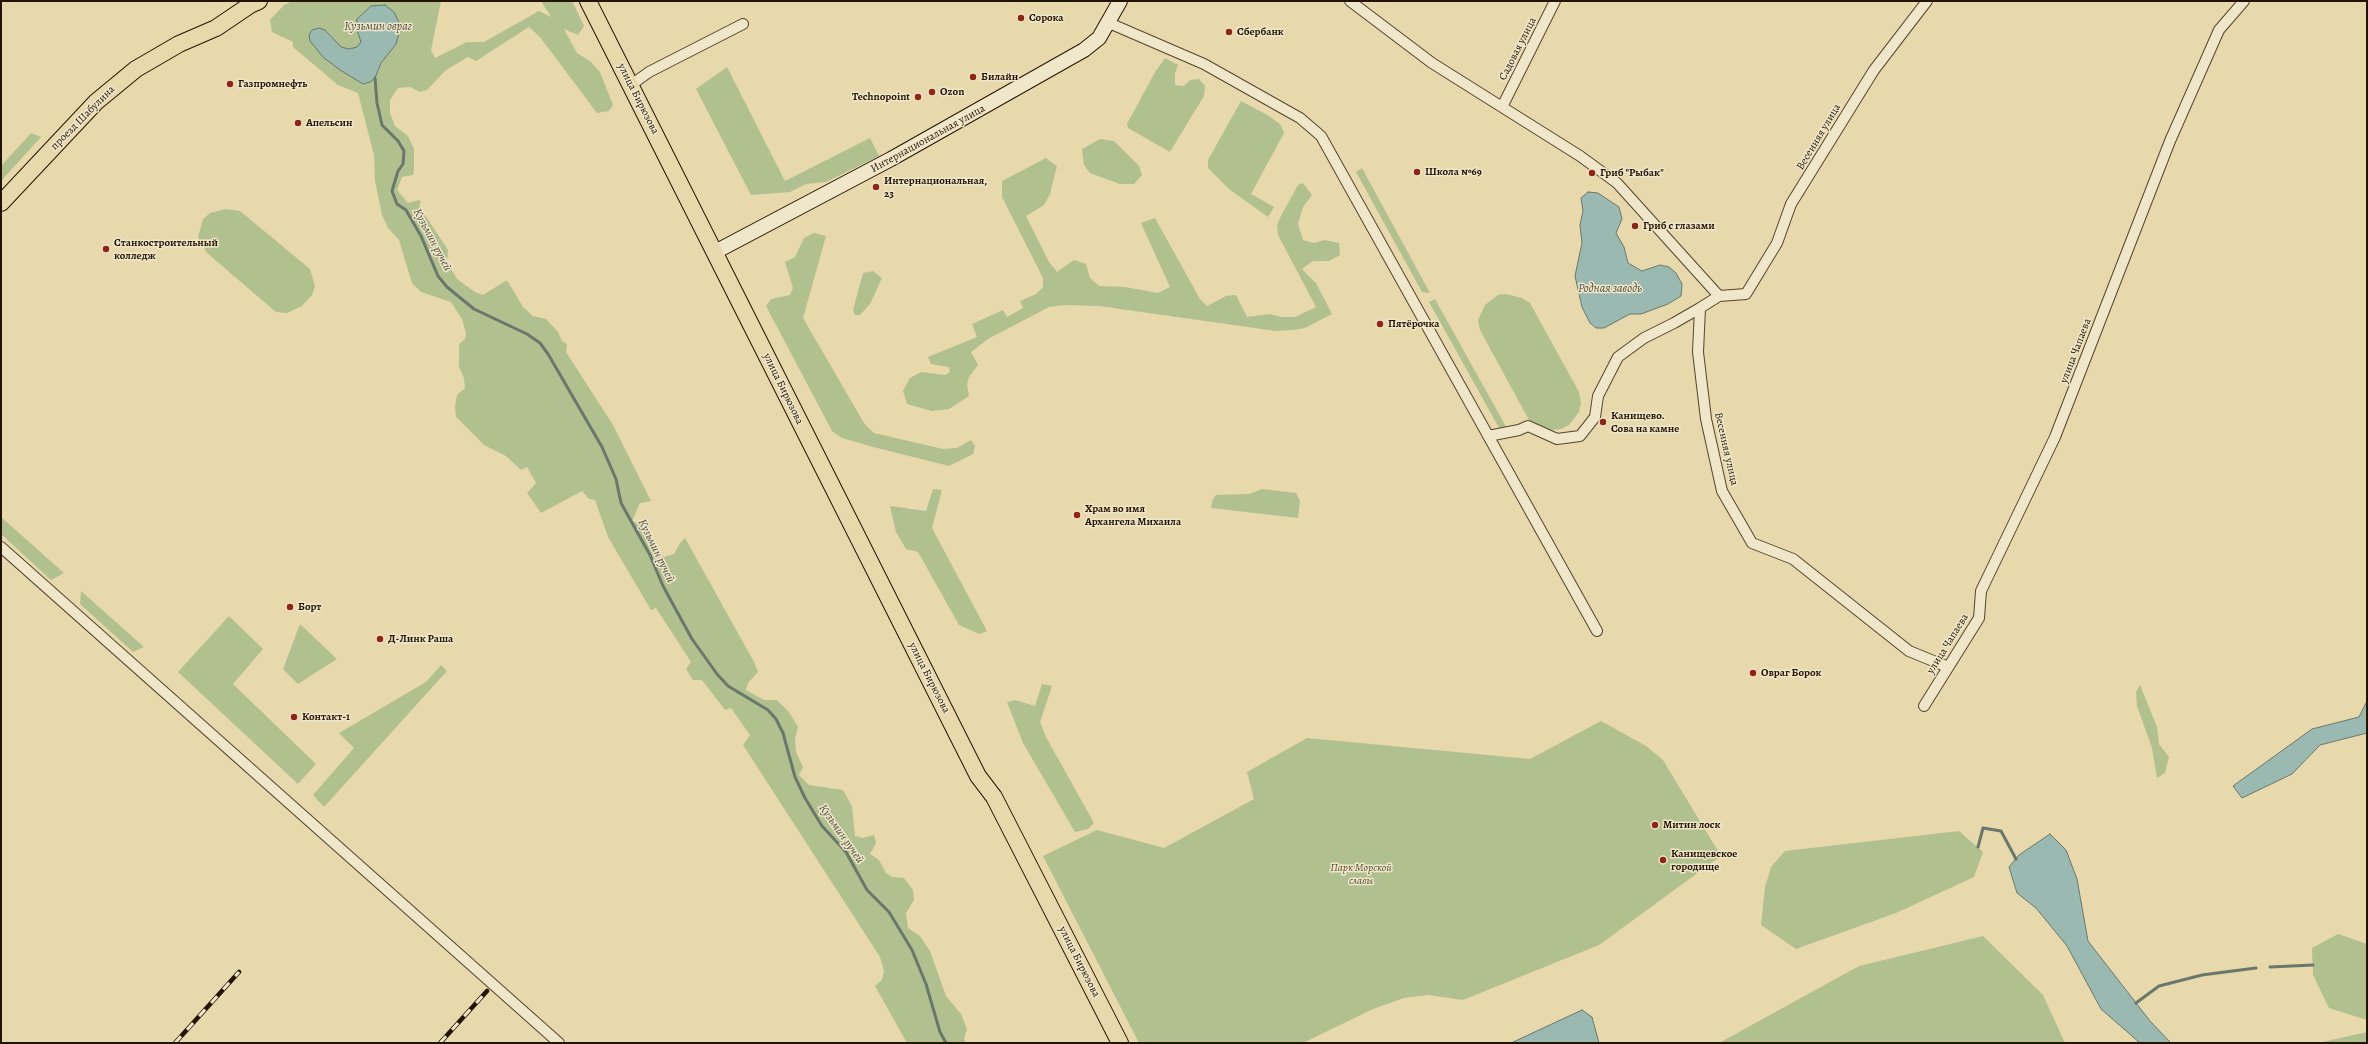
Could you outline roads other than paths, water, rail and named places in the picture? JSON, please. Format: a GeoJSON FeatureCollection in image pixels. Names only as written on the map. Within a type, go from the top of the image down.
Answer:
{"type":"FeatureCollection","features":[{"type":"Feature","properties":{"kind":"main road","name":"проезд Шабулина"},"geometry":{"type":"LineString","coordinates":[[1,203],[96,102],[136,69],[179,44],[216,28],[250,5],[259,1]]}},
{"type":"Feature","properties":{"kind":"main road","name":"улица Бирюзова"},"geometry":{"type":"LineString","coordinates":[[588,1],[978,776],[994,797],[1120,1043]]}},
{"type":"Feature","properties":{"kind":"main road","name":"Интернациональная улица"},"geometry":{"type":"LineString","coordinates":[[715,252],[891,159],[1063,63],[1099,38],[1109,23],[1120,1]]}},
{"type":"Feature","properties":{"kind":"main road","name":"улица Бирюзова"},"geometry":{"type":"LineString","coordinates":[[978,776],[985,803],[1108,1043]]}},
{"type":"Feature","properties":{"kind":"street"},"geometry":{"type":"LineString","coordinates":[[1350,1],[1432,63],[1580,156],[1617,182],[1719,296],[1674,324],[1644,338],[1618,357],[1598,396],[1595,417],[1580,436],[1557,439],[1528,426],[1519,430],[1488,436]]}},
{"type":"Feature","properties":{"kind":"street","name":"Садовая улица"},"geometry":{"type":"LineString","coordinates":[[1502,107],[1556,1]]}},
{"type":"Feature","properties":{"kind":"street","name":"Весенняя улица"},"geometry":{"type":"LineString","coordinates":[[1719,296],[1746,294],[1777,243],[1791,204],[1874,70],[1927,1]]}},
{"type":"Feature","properties":{"kind":"street","name":"улица Чапаева"},"geometry":{"type":"LineString","coordinates":[[1924,706],[1979,618],[1981,590],[2055,437],[2170,141],[2219,30],[2244,1]]}},
{"type":"Feature","properties":{"kind":"street"},"geometry":{"type":"LineString","coordinates":[[1109,23],[1166,46],[1211,68],[1300,118],[1321,136],[1596,631]]}},
{"type":"Feature","properties":{"kind":"street"},"geometry":{"type":"LineString","coordinates":[[631,85],[649,72],[743,24]]}},
{"type":"Feature","properties":{"kind":"street","name":"Весенняя улица"},"geometry":{"type":"LineString","coordinates":[[1700,308],[1698,352],[1706,420],[1722,491],[1752,543],[1793,559],[1909,651],[1948,666]]}},
{"type":"Feature","properties":{"kind":"street"},"geometry":{"type":"LineString","coordinates":[[1,547],[559,1043]]}},
{"type":"Feature","properties":{"kind":"water","name":"Кузьмин овраг"},"geometry":{"type":"Polygon","coordinates":[[[385,5],[394,12],[401,27],[396,44],[381,63],[375,78],[370,82],[363,84],[340,70],[323,57],[310,41],[309,35],[312,30],[319,28],[325,30],[341,47],[349,49],[357,47],[361,42],[356,27],[357,19],[371,6],[385,5]]]}},
{"type":"Feature","properties":{"kind":"water","name":"Родная заводь"},"geometry":{"type":"Polygon","coordinates":[[[1588,192],[1598,193],[1619,207],[1622,219],[1616,233],[1624,247],[1628,263],[1642,271],[1660,265],[1669,267],[1676,273],[1682,284],[1681,296],[1668,304],[1641,314],[1630,314],[1604,328],[1596,328],[1590,323],[1582,307],[1575,276],[1582,243],[1580,225],[1583,211],[1581,198],[1588,192]]]}},
{"type":"Feature","properties":{"kind":"water"},"geometry":{"type":"Polygon","coordinates":[[[2367,701],[2367,733],[2320,745],[2292,774],[2242,798],[2233,786],[2312,729],[2359,717],[2367,701]]]}},
{"type":"Feature","properties":{"kind":"water"},"geometry":{"type":"Polygon","coordinates":[[[2050,834],[2066,850],[2077,879],[2088,941],[2150,1021],[2171,1043],[2140,1043],[2101,1009],[2067,946],[2036,908],[2017,893],[2009,867],[2019,855],[2050,834]]]}},
{"type":"Feature","properties":{"kind":"water"},"geometry":{"type":"Polygon","coordinates":[[[1582,1010],[1592,1017],[1599,1043],[1511,1043],[1582,1010]]]}},
{"type":"Feature","properties":{"kind":"waterway","name":"Кузьмин ручей"},"geometry":{"type":"LineString","coordinates":[[375,78],[377,103],[382,125],[398,141],[404,151],[403,164],[398,171],[392,191],[397,204],[406,210],[421,236],[438,276],[447,287],[474,309],[527,334],[540,343],[548,354],[602,447],[616,479],[621,503],[650,555],[663,586],[692,639],[717,674],[728,686],[768,710],[776,719],[783,733],[795,777],[805,798],[822,826],[846,852],[867,890],[889,912],[912,950],[926,984],[940,1032],[946,1043]]}},
{"type":"Feature","properties":{"kind":"waterway"},"geometry":{"type":"LineString","coordinates":[[1978,847],[1983,828],[2001,831],[2016,859]]}},
{"type":"Feature","properties":{"kind":"waterway"},"geometry":{"type":"LineString","coordinates":[[2270,967],[2313,965]]}},
{"type":"Feature","properties":{"kind":"waterway"},"geometry":{"type":"LineString","coordinates":[[2136,1003],[2159,986],[2202,975],[2256,968]]}},
{"type":"Feature","properties":{"kind":"railway"},"geometry":{"type":"LineString","coordinates":[[175,1043],[239,972]]}},
{"type":"Feature","properties":{"kind":"railway"},"geometry":{"type":"LineString","coordinates":[[440,1043],[487,991]]}},
{"type":"Feature","properties":{"kind":"place","name":"Сорока"},"geometry":{"type":"Point","coordinates":[1021,18]}},
{"type":"Feature","properties":{"kind":"place","name":"Сбербанк"},"geometry":{"type":"Point","coordinates":[1229,32]}},
{"type":"Feature","properties":{"kind":"place","name":"Билайн"},"geometry":{"type":"Point","coordinates":[973,77]}},
{"type":"Feature","properties":{"kind":"place","name":"Газпромнефть"},"geometry":{"type":"Point","coordinates":[230,84]}},
{"type":"Feature","properties":{"kind":"place","name":"Ozon"},"geometry":{"type":"Point","coordinates":[932,92]}},
{"type":"Feature","properties":{"kind":"place","name":"Technopoint"},"geometry":{"type":"Point","coordinates":[918,97]}},
{"type":"Feature","properties":{"kind":"place","name":"Апельсин"},"geometry":{"type":"Point","coordinates":[298,123]}},
{"type":"Feature","properties":{"kind":"place","name":"Школа №69"},"geometry":{"type":"Point","coordinates":[1417,172]}},
{"type":"Feature","properties":{"kind":"place","name":"Гриб \"Рыбак\""},"geometry":{"type":"Point","coordinates":[1592,173]}},
{"type":"Feature","properties":{"kind":"place","name":"Интернациональная, 23"},"geometry":{"type":"Point","coordinates":[876,187]}},
{"type":"Feature","properties":{"kind":"place","name":"Гриб с глазами"},"geometry":{"type":"Point","coordinates":[1635,226]}},
{"type":"Feature","properties":{"kind":"place","name":"Станкостроительный колледж"},"geometry":{"type":"Point","coordinates":[106,249]}},
{"type":"Feature","properties":{"kind":"place","name":"Пятёрочка"},"geometry":{"type":"Point","coordinates":[1380,324]}},
{"type":"Feature","properties":{"kind":"place","name":"Канищево. Сова на камне"},"geometry":{"type":"Point","coordinates":[1603,422]}},
{"type":"Feature","properties":{"kind":"place","name":"Храм во имя Архангела Михаила"},"geometry":{"type":"Point","coordinates":[1077,515]}},
{"type":"Feature","properties":{"kind":"place","name":"Борт"},"geometry":{"type":"Point","coordinates":[290,607]}},
{"type":"Feature","properties":{"kind":"place","name":"Д-Линк Раша"},"geometry":{"type":"Point","coordinates":[380,639]}},
{"type":"Feature","properties":{"kind":"place","name":"Овраг Борок"},"geometry":{"type":"Point","coordinates":[1753,673]}},
{"type":"Feature","properties":{"kind":"place","name":"Контакт-1"},"geometry":{"type":"Point","coordinates":[294,717]}},
{"type":"Feature","properties":{"kind":"place","name":"Митин лоск"},"geometry":{"type":"Point","coordinates":[1655,825]}},
{"type":"Feature","properties":{"kind":"place","name":"Канищевское городище"},"geometry":{"type":"Point","coordinates":[1663,860]}},
{"type":"Feature","properties":{"kind":"park label","name":"Парк Морской славы"},"geometry":{"type":"Point","coordinates":[1361,874]}}]}
